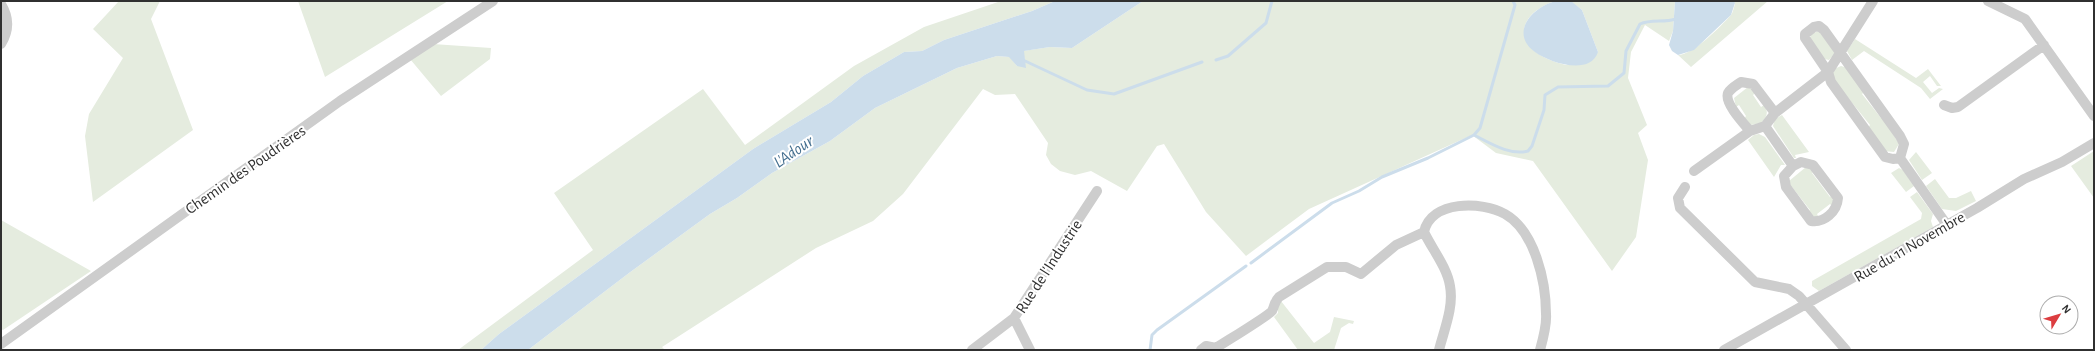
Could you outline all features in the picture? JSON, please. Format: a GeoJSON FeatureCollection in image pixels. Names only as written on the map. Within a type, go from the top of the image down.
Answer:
{"type":"FeatureCollection","features":[{"type":"Feature","properties":{"kind":"street","name":"Chemin des Poudrières"},"geometry":{"type":"LineString","coordinates":[[1,344],[340,101],[493,1]]}},
{"type":"Feature","properties":{"kind":"street"},"geometry":{"type":"LineString","coordinates":[[1694,171],[1750,131],[1765,126],[1775,113],[1828,72],[1841,54],[1873,1]]}},
{"type":"Feature","properties":{"kind":"street"},"geometry":{"type":"LineString","coordinates":[[1988,1],[2025,19],[2094,116]]}},
{"type":"Feature","properties":{"kind":"street"},"geometry":{"type":"LineString","coordinates":[[1,4],[8,19],[5,37],[1,44]]}},
{"type":"Feature","properties":{"kind":"street"},"geometry":{"type":"LineString","coordinates":[[1819,26],[1824,30],[1849,67],[1900,136],[1904,144],[1900,158],[1893,159],[1885,157],[1831,82],[1828,72],[1806,42],[1805,34],[1814,27],[1819,26]]}},
{"type":"Feature","properties":{"kind":"street"},"geometry":{"type":"LineString","coordinates":[[1944,105],[1952,108],[1958,107],[2044,45]]}},
{"type":"Feature","properties":{"kind":"street"},"geometry":{"type":"LineString","coordinates":[[1750,131],[1730,105],[1727,97],[1734,86],[1741,82],[1753,84],[1775,113]]}},
{"type":"Feature","properties":{"kind":"street"},"geometry":{"type":"LineString","coordinates":[[1765,126],[1793,166]]}},
{"type":"Feature","properties":{"kind":"street","name":"Rue du 11 Novembre"},"geometry":{"type":"LineString","coordinates":[[1724,350],[1947,225],[2024,179],[2062,162],[2094,143]]}},
{"type":"Feature","properties":{"kind":"street"},"geometry":{"type":"LineString","coordinates":[[1900,158],[1947,225]]}},
{"type":"Feature","properties":{"kind":"street"},"geometry":{"type":"LineString","coordinates":[[1801,162],[1808,162],[1813,165],[1838,198],[1834,211],[1824,219],[1817,222],[1811,221],[1786,187],[1784,176],[1793,166],[1801,162]]}},
{"type":"Feature","properties":{"kind":"street"},"geometry":{"type":"LineString","coordinates":[[1685,188],[1678,198],[1680,208],[1755,282],[1789,289],[1799,296],[1846,350]]}},
{"type":"Feature","properties":{"kind":"street","name":"Rue de l'Industrie"},"geometry":{"type":"LineString","coordinates":[[972,350],[1014,318],[1097,191]]}},
{"type":"Feature","properties":{"kind":"street"},"geometry":{"type":"LineString","coordinates":[[1439,350],[1451,299],[1450,284],[1424,232],[1426,223],[1432,216],[1441,211],[1462,206],[1484,206],[1505,214],[1518,226],[1529,240],[1545,286],[1546,316],[1540,350]]}},
{"type":"Feature","properties":{"kind":"street"},"geometry":{"type":"LineString","coordinates":[[1201,350],[1206,346],[1216,348],[1238,334],[1272,311],[1274,302],[1279,297],[1327,267],[1346,267],[1360,274],[1396,245],[1424,232]]}},
{"type":"Feature","properties":{"kind":"street"},"geometry":{"type":"LineString","coordinates":[[1014,318],[1030,350]]}},
{"type":"Feature","properties":{"kind":"shaded area"},"geometry":{"type":"Polygon","coordinates":[[[119,1],[160,1],[151,19],[193,130],[93,202],[85,136],[89,114],[123,58],[93,29],[119,1]]]}},
{"type":"Feature","properties":{"kind":"shaded area"},"geometry":{"type":"Polygon","coordinates":[[[298,1],[448,1],[325,77],[298,1]]]}},
{"type":"Feature","properties":{"kind":"shaded area"},"geometry":{"type":"Polygon","coordinates":[[[1001,1],[1055,1],[1032,11],[944,40],[922,51],[904,52],[863,76],[831,102],[753,149],[499,334],[481,350],[458,350],[593,250],[554,193],[703,89],[745,145],[854,66],[924,27],[1001,1]]]}},
{"type":"Feature","properties":{"kind":"shaded area"},"geometry":{"type":"Polygon","coordinates":[[[1143,1],[1556,1],[1542,7],[1530,17],[1524,30],[1525,37],[1529,45],[1536,52],[1551,60],[1566,65],[1598,52],[1582,10],[1570,1],[1675,1],[1673,31],[1669,41],[1645,25],[1631,52],[1628,78],[1647,125],[1638,133],[1648,160],[1636,237],[1612,271],[1533,161],[1496,153],[1472,135],[1309,209],[1246,256],[1206,212],[1164,144],[1157,146],[1127,191],[1091,171],[1075,175],[1060,171],[1051,164],[1046,155],[1048,143],[1015,94],[995,95],[983,89],[903,194],[873,221],[816,248],[662,347],[665,350],[528,350],[629,273],[710,214],[737,198],[772,173],[830,141],[875,108],[957,68],[997,56],[1010,57],[1017,66],[1025,62],[1023,51],[1050,47],[1072,48],[1143,1]]]}},
{"type":"Feature","properties":{"kind":"shaded area"},"geometry":{"type":"Polygon","coordinates":[[[1734,1],[1768,1],[1691,67],[1678,55],[1684,54],[1699,45],[1714,32],[1731,15],[1735,4],[1734,1]]]}},
{"type":"Feature","properties":{"kind":"shaded area"},"geometry":{"type":"Polygon","coordinates":[[[1819,31],[1835,53],[1829,60],[1824,59],[1810,38],[1811,34],[1819,31]]]}},
{"type":"Feature","properties":{"kind":"shaded area"},"geometry":{"type":"Polygon","coordinates":[[[1855,39],[1916,78],[1928,69],[1941,86],[1937,86],[1930,76],[1923,82],[1932,93],[1939,88],[1943,89],[1930,99],[1921,88],[1864,51],[1852,60],[1847,51],[1855,39]]]}},
{"type":"Feature","properties":{"kind":"shaded area"},"geometry":{"type":"Polygon","coordinates":[[[433,44],[491,48],[490,59],[441,96],[410,59],[433,44]]]}},
{"type":"Feature","properties":{"kind":"shaded area"},"geometry":{"type":"Polygon","coordinates":[[[1841,66],[1848,68],[1865,91],[1862,94],[1881,118],[1883,117],[1899,144],[1894,152],[1884,151],[1868,128],[1870,125],[1832,78],[1834,69],[1841,66]]]}},
{"type":"Feature","properties":{"kind":"shaded area"},"geometry":{"type":"Polygon","coordinates":[[[1748,87],[1756,92],[1753,95],[1761,107],[1764,105],[1767,112],[1765,119],[1761,123],[1751,125],[1744,119],[1746,116],[1739,105],[1736,107],[1734,98],[1748,87]]]}},
{"type":"Feature","properties":{"kind":"shaded area"},"geometry":{"type":"Polygon","coordinates":[[[1782,115],[1809,152],[1795,155],[1796,158],[1794,158],[1773,126],[1775,119],[1782,115]]]}},
{"type":"Feature","properties":{"kind":"shaded area"},"geometry":{"type":"Polygon","coordinates":[[[1759,134],[1765,137],[1785,165],[1781,165],[1774,177],[1748,140],[1754,135],[1759,134]]]}},
{"type":"Feature","properties":{"kind":"shaded area"},"geometry":{"type":"Polygon","coordinates":[[[2094,151],[2094,198],[2071,166],[2094,151]]]}},
{"type":"Feature","properties":{"kind":"shaded area"},"geometry":{"type":"Polygon","coordinates":[[[1916,152],[1932,173],[1922,180],[1909,160],[1916,152]]]}},
{"type":"Feature","properties":{"kind":"shaded area"},"geometry":{"type":"Polygon","coordinates":[[[1806,167],[1815,170],[1812,173],[1830,197],[1832,195],[1834,198],[1833,207],[1830,204],[1817,214],[1819,218],[1816,218],[1807,212],[1810,210],[1792,187],[1790,189],[1789,181],[1806,167]]]}},
{"type":"Feature","properties":{"kind":"shaded area"},"geometry":{"type":"Polygon","coordinates":[[[1899,168],[1903,170],[1914,186],[1906,192],[1891,173],[1899,168]]]}},
{"type":"Feature","properties":{"kind":"shaded area"},"geometry":{"type":"Polygon","coordinates":[[[1935,179],[1949,198],[1956,198],[1971,191],[1976,201],[1956,211],[1942,209],[1926,186],[1935,179]]]}},
{"type":"Feature","properties":{"kind":"shaded area"},"geometry":{"type":"Polygon","coordinates":[[[1917,192],[1933,214],[1931,221],[1933,227],[1819,291],[1812,286],[1812,281],[1921,219],[1922,213],[1910,197],[1917,192]]]}},
{"type":"Feature","properties":{"kind":"shaded area"},"geometry":{"type":"Polygon","coordinates":[[[1,220],[91,271],[3,330],[1,329],[1,220]]]}},
{"type":"Feature","properties":{"kind":"shaded area"},"geometry":{"type":"Polygon","coordinates":[[[1281,301],[1314,343],[1330,332],[1334,317],[1354,321],[1353,324],[1349,323],[1341,328],[1334,350],[1298,350],[1274,317],[1278,313],[1278,304],[1281,301]]]}},
{"type":"Feature","properties":{"kind":"water","name":"L'Adour"},"geometry":{"type":"Polygon","coordinates":[[[1055,1],[1143,1],[1072,48],[1050,47],[1024,51],[1026,68],[1017,66],[1009,57],[997,56],[957,68],[875,108],[830,141],[772,173],[737,198],[710,214],[629,273],[528,350],[481,350],[499,334],[753,149],[831,102],[863,76],[904,52],[922,51],[944,40],[1032,11],[1055,1]]]}},
{"type":"Feature","properties":{"kind":"water"},"geometry":{"type":"Polygon","coordinates":[[[1556,1],[1571,1],[1582,10],[1598,52],[1594,59],[1587,64],[1569,65],[1559,63],[1542,56],[1527,45],[1524,37],[1524,29],[1527,22],[1539,9],[1556,1]]]}},
{"type":"Feature","properties":{"kind":"water"},"geometry":{"type":"Polygon","coordinates":[[[1675,1],[1734,1],[1735,3],[1731,15],[1694,50],[1678,55],[1672,51],[1669,45],[1673,31],[1675,1]]]}},
{"type":"Feature","properties":{"kind":"waterway"},"geometry":{"type":"LineString","coordinates":[[1216,60],[1228,56],[1266,23],[1272,1]]}},
{"type":"Feature","properties":{"kind":"waterway"},"geometry":{"type":"LineString","coordinates":[[1251,263],[1332,203],[1359,191],[1382,177],[1428,158],[1474,135],[1480,128],[1515,5],[1513,1]]}},
{"type":"Feature","properties":{"kind":"waterway"},"geometry":{"type":"LineString","coordinates":[[1474,135],[1500,148],[1514,152],[1528,151],[1532,146],[1544,110],[1545,95],[1558,87],[1608,86],[1624,73],[1626,51],[1640,24],[1676,19]]}},
{"type":"Feature","properties":{"kind":"waterway"},"geometry":{"type":"LineString","coordinates":[[1023,60],[1087,90],[1114,94],[1202,62]]}},
{"type":"Feature","properties":{"kind":"waterway"},"geometry":{"type":"LineString","coordinates":[[1150,350],[1152,335],[1157,330],[1246,266]]}}]}
